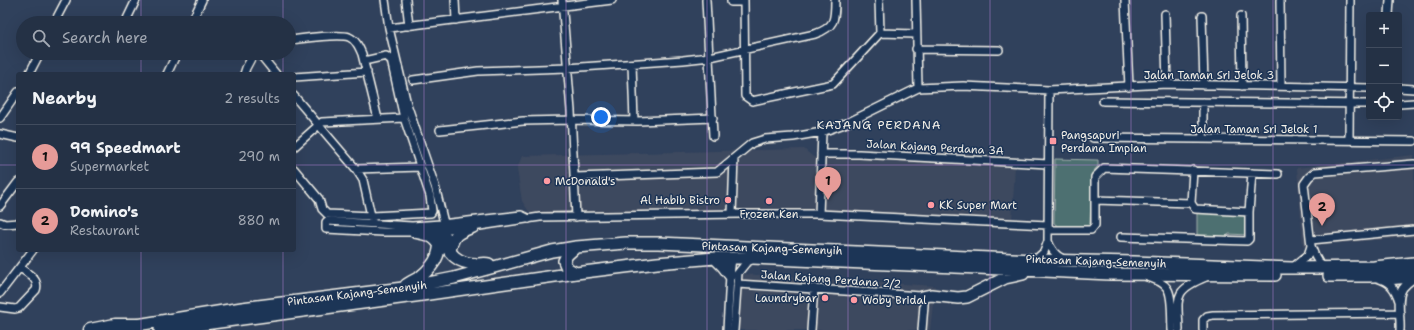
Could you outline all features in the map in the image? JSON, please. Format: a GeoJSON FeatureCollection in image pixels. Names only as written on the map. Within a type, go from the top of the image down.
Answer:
{"type":"FeatureCollection","features":[{"type":"Feature","properties":{"kind":"highway"},"geometry":{"type":"LineString","coordinates":[[443,227],[445,250]]}},
{"type":"Feature","properties":{"kind":"highway"},"geometry":{"type":"LineString","coordinates":[[403,288],[405,285],[419,278],[429,269],[455,236],[461,231],[473,227]]}},
{"type":"Feature","properties":{"kind":"highway"},"geometry":{"type":"LineString","coordinates":[[415,232],[433,237],[445,250],[464,263],[487,263],[494,266]]}},
{"type":"Feature","properties":{"kind":"highway","name":"Pintasan Kajang-Semenyih"},"geometry":{"type":"LineString","coordinates":[[137,326],[242,308],[403,288],[454,278],[552,251],[576,247],[626,243],[660,243],[1034,265],[1141,275],[1211,274],[1373,276],[1414,273]]}},
{"type":"Feature","properties":{"kind":"highway"},"geometry":{"type":"LineString","coordinates":[[576,247],[564,261],[564,265],[576,273]]}},
{"type":"Feature","properties":{"kind":"highway"},"geometry":{"type":"LineString","coordinates":[[715,258],[730,275]]}},
{"type":"Feature","properties":{"kind":"highway","name":"Pintasan Kajang-Semenyih"},"geometry":{"type":"LineString","coordinates":[[160,330],[576,273],[657,263],[715,258],[1034,265],[1066,261],[1134,262],[1292,268],[1374,267],[1414,263]]}},
{"type":"Feature","properties":{"kind":"highway"},"geometry":{"type":"LineString","coordinates":[[922,297],[931,295],[958,298],[967,297],[1034,265]]}},
{"type":"Feature","properties":{"kind":"highway"},"geometry":{"type":"LineString","coordinates":[[90,330],[115,325],[137,326]]}},
{"type":"Feature","properties":{"kind":"highway"},"geometry":{"type":"LineString","coordinates":[[115,330],[137,326]]}},
{"type":"Feature","properties":{"kind":"street"},"geometry":{"type":"LineString","coordinates":[[58,16],[66,0]]}},
{"type":"Feature","properties":{"kind":"street"},"geometry":{"type":"LineString","coordinates":[[128,16],[136,0]]}},
{"type":"Feature","properties":{"kind":"street"},"geometry":{"type":"LineString","coordinates":[[194,16],[202,0]]}},
{"type":"Feature","properties":{"kind":"street"},"geometry":{"type":"LineString","coordinates":[[385,0],[389,28],[407,104],[435,186],[443,227]]}},
{"type":"Feature","properties":{"kind":"street"},"geometry":{"type":"LineString","coordinates":[[406,0],[408,26]]}},
{"type":"Feature","properties":{"kind":"street"},"geometry":{"type":"LineString","coordinates":[[455,0],[456,20]]}},
{"type":"Feature","properties":{"kind":"street"},"geometry":{"type":"LineString","coordinates":[[389,28],[456,20],[562,3],[612,0]]}},
{"type":"Feature","properties":{"kind":"street"},"geometry":{"type":"LineString","coordinates":[[706,0],[714,136]]}},
{"type":"Feature","properties":{"kind":"street"},"geometry":{"type":"LineString","coordinates":[[413,80],[478,72],[632,64],[710,57],[826,30],[833,23],[835,17],[835,0]]}},
{"type":"Feature","properties":{"kind":"street"},"geometry":{"type":"LineString","coordinates":[[731,1],[744,1],[745,96],[752,102],[833,84],[880,34],[879,0]]}},
{"type":"Feature","properties":{"kind":"street"},"geometry":{"type":"LineString","coordinates":[[575,177],[717,172],[752,143],[765,139],[793,137],[822,132],[846,123],[918,88],[916,0]]}},
{"type":"Feature","properties":{"kind":"street"},"geometry":{"type":"LineString","coordinates":[[1125,0],[1128,87]]}},
{"type":"Feature","properties":{"kind":"street"},"geometry":{"type":"LineString","coordinates":[[1280,0],[1281,86]]}},
{"type":"Feature","properties":{"kind":"street"},"geometry":{"type":"LineString","coordinates":[[1349,140],[1350,0]]}},
{"type":"Feature","properties":{"kind":"street"},"geometry":{"type":"LineString","coordinates":[[1389,12],[1390,0]]}},
{"type":"Feature","properties":{"kind":"street"},"geometry":{"type":"LineString","coordinates":[[562,3],[572,120],[576,217]]}},
{"type":"Feature","properties":{"kind":"street"},"geometry":{"type":"LineString","coordinates":[[1165,14],[1168,84]]}},
{"type":"Feature","properties":{"kind":"street"},"geometry":{"type":"LineString","coordinates":[[1202,16],[1204,85]]}},
{"type":"Feature","properties":{"kind":"street"},"geometry":{"type":"LineString","coordinates":[[1241,16],[1242,86]]}},
{"type":"Feature","properties":{"kind":"street"},"geometry":{"type":"LineString","coordinates":[[880,34],[916,34]]}},
{"type":"Feature","properties":{"kind":"street"},"geometry":{"type":"LineString","coordinates":[[296,39],[347,36],[358,45],[364,61],[378,119]]}},
{"type":"Feature","properties":{"kind":"street"},"geometry":{"type":"LineString","coordinates":[[916,49],[999,50]]}},
{"type":"Feature","properties":{"kind":"street"},"geometry":{"type":"LineString","coordinates":[[296,171],[319,199],[322,209],[327,214],[372,216],[430,214],[432,211],[430,196],[404,118],[391,60],[386,56],[364,61]]}},
{"type":"Feature","properties":{"kind":"street"},"geometry":{"type":"LineString","coordinates":[[30,72],[36,60]]}},
{"type":"Feature","properties":{"kind":"street"},"geometry":{"type":"LineString","coordinates":[[168,72],[174,60]]}},
{"type":"Feature","properties":{"kind":"street"},"geometry":{"type":"LineString","coordinates":[[245,72],[250,60]]}},
{"type":"Feature","properties":{"kind":"street"},"geometry":{"type":"LineString","coordinates":[[265,60],[274,72]]}},
{"type":"Feature","properties":{"kind":"street"},"geometry":{"type":"LineString","coordinates":[[632,64],[634,121]]}},
{"type":"Feature","properties":{"kind":"street"},"geometry":{"type":"LineString","coordinates":[[296,77],[366,72]]}},
{"type":"Feature","properties":{"kind":"street","name":"Jalan Taman Sri Jelok 3"},"geometry":{"type":"LineString","coordinates":[[918,88],[963,86],[1049,90],[1168,84],[1366,88]]}},
{"type":"Feature","properties":{"kind":"street"},"geometry":{"type":"LineString","coordinates":[[1402,88],[1414,89]]}},
{"type":"Feature","properties":{"kind":"street"},"geometry":{"type":"LineString","coordinates":[[1034,265],[1044,252],[1048,241],[1049,90]]}},
{"type":"Feature","properties":{"kind":"street"},"geometry":{"type":"LineString","coordinates":[[0,118],[16,95]]}},
{"type":"Feature","properties":{"kind":"street"},"geometry":{"type":"LineString","coordinates":[[296,98],[356,169],[363,180],[372,216],[372,224],[368,229],[361,231]]}},
{"type":"Feature","properties":{"kind":"street"},"geometry":{"type":"LineString","coordinates":[[1102,101],[1366,104]]}},
{"type":"Feature","properties":{"kind":"street"},"geometry":{"type":"LineString","coordinates":[[1203,102],[1203,139]]}},
{"type":"Feature","properties":{"kind":"street"},"geometry":{"type":"LineString","coordinates":[[1402,104],[1414,104]]}},
{"type":"Feature","properties":{"kind":"street"},"geometry":{"type":"LineString","coordinates":[[296,145],[322,122],[404,118]]}},
{"type":"Feature","properties":{"kind":"street"},"geometry":{"type":"LineString","coordinates":[[440,130],[523,121],[634,121],[713,118]]}},
{"type":"Feature","properties":{"kind":"street"},"geometry":{"type":"LineString","coordinates":[[819,214],[822,132]]}},
{"type":"Feature","properties":{"kind":"street"},"geometry":{"type":"LineString","coordinates":[[0,134],[16,138]]}},
{"type":"Feature","properties":{"kind":"street","name":"Jalan Taman Sri Jelok 1"},"geometry":{"type":"LineString","coordinates":[[1093,138],[1414,141]]}},
{"type":"Feature","properties":{"kind":"street","name":"Jalan Kajang Perdana 3A"},"geometry":{"type":"LineString","coordinates":[[821,154],[859,154],[1048,164]]}},
{"type":"Feature","properties":{"kind":"street"},"geometry":{"type":"LineString","coordinates":[[732,214],[734,158]]}},
{"type":"Feature","properties":{"kind":"street"},"geometry":{"type":"LineString","coordinates":[[1326,268],[1319,263],[1315,256],[1312,243],[1304,184],[1309,177],[1315,172],[1414,164]]}},
{"type":"Feature","properties":{"kind":"street"},"geometry":{"type":"LineString","coordinates":[[356,169],[421,167]]}},
{"type":"Feature","properties":{"kind":"street"},"geometry":{"type":"LineString","coordinates":[[529,219],[520,215],[443,227],[415,232],[326,229],[326,222],[412,226],[443,227],[473,227],[529,219],[576,217],[819,214],[1091,230],[1095,225],[1096,177],[1104,168],[1278,174]]}},
{"type":"Feature","properties":{"kind":"street"},"geometry":{"type":"LineString","coordinates":[[1193,170],[1191,202],[1195,209],[1249,212]]}},
{"type":"Feature","properties":{"kind":"street"},"geometry":{"type":"LineString","coordinates":[[1121,237],[1247,241],[1252,173]]}},
{"type":"Feature","properties":{"kind":"street"},"geometry":{"type":"LineString","coordinates":[[0,206],[16,185]]}},
{"type":"Feature","properties":{"kind":"street"},"geometry":{"type":"LineString","coordinates":[[1095,200],[1191,202]]}},
{"type":"Feature","properties":{"kind":"street"},"geometry":{"type":"LineString","coordinates":[[0,222],[5,224],[16,223]]}},
{"type":"Feature","properties":{"kind":"street"},"geometry":{"type":"LineString","coordinates":[[372,224],[378,230],[383,232]]}},
{"type":"Feature","properties":{"kind":"street"},"geometry":{"type":"LineString","coordinates":[[1312,243],[1414,230]]}},
{"type":"Feature","properties":{"kind":"street"},"geometry":{"type":"LineString","coordinates":[[1048,241],[1054,253],[1066,261]]}},
{"type":"Feature","properties":{"kind":"street"},"geometry":{"type":"LineString","coordinates":[[1292,268],[1308,255],[1312,243]]}},
{"type":"Feature","properties":{"kind":"street"},"geometry":{"type":"LineString","coordinates":[[0,294],[32,252]]}},
{"type":"Feature","properties":{"kind":"street"},"geometry":{"type":"LineString","coordinates":[[727,330],[732,258]]}},
{"type":"Feature","properties":{"kind":"street"},"geometry":{"type":"LineString","coordinates":[[734,330],[738,273],[746,263],[753,258]]}},
{"type":"Feature","properties":{"kind":"street"},"geometry":{"type":"LineString","coordinates":[[0,307],[15,309],[19,308],[36,290],[38,286],[37,282],[20,268]]}},
{"type":"Feature","properties":{"kind":"street"},"geometry":{"type":"LineString","coordinates":[[1179,330],[1178,299],[1180,294],[1188,285],[1211,274]]}},
{"type":"Feature","properties":{"kind":"street"},"geometry":{"type":"LineString","coordinates":[[1141,275],[1161,282],[1167,287],[1170,298],[1172,330]]}},
{"type":"Feature","properties":{"kind":"street"},"geometry":{"type":"LineString","coordinates":[[1373,276],[1386,281],[1396,290],[1400,301]]}},
{"type":"Feature","properties":{"kind":"street"},"geometry":{"type":"LineString","coordinates":[[1386,281],[1414,279]]}},
{"type":"Feature","properties":{"kind":"street"},"geometry":{"type":"LineString","coordinates":[[1400,330],[1400,301],[1403,287],[1414,279]]}},
{"type":"Feature","properties":{"kind":"street","name":"Jalan Kajang Perdana 2/2"},"geometry":{"type":"LineString","coordinates":[[737,284],[814,288],[922,297]]}},
{"type":"Feature","properties":{"kind":"street"},"geometry":{"type":"LineString","coordinates":[[811,330],[814,288]]}},
{"type":"Feature","properties":{"kind":"street"},"geometry":{"type":"LineString","coordinates":[[922,297],[924,305],[922,330]]}},
{"type":"Feature","properties":{"kind":"street"},"geometry":{"type":"LineString","coordinates":[[1204,330],[1203,320],[1207,316],[1213,315],[1400,313]]}},
{"type":"Feature","properties":{"kind":"shaded area"},"geometry":{"type":"Polygon","coordinates":[[[804,149],[813,157],[856,157],[1015,165],[1012,221],[815,211],[530,213],[522,201],[517,169],[522,156],[804,149]]]}},
{"type":"Feature","properties":{"kind":"shaded area"},"geometry":{"type":"Polygon","coordinates":[[[1414,155],[1414,237],[1303,246],[1297,168],[1414,155]]]}},
{"type":"Feature","properties":{"kind":"shaded area"},"geometry":{"type":"Polygon","coordinates":[[[742,274],[935,286],[930,330],[736,330],[742,274]]]}},
{"type":"Feature","properties":{"kind":"green space"},"geometry":{"type":"Polygon","coordinates":[[[1055,159],[1098,160],[1098,166],[1092,173],[1090,224],[1087,228],[1060,228],[1054,223],[1055,159]]]}},
{"type":"Feature","properties":{"kind":"green space"},"geometry":{"type":"Polygon","coordinates":[[[1197,212],[1247,213],[1248,235],[1229,234],[1225,237],[1197,237],[1197,212]]]}},
{"type":"Feature","properties":{"kind":"place","name":"Pangsapuri Perdana Impian"},"geometry":{"type":"Point","coordinates":[1053,141]}},
{"type":"Feature","properties":{"kind":"place","name":"McDonald's"},"geometry":{"type":"Point","coordinates":[547,181]}},
{"type":"Feature","properties":{"kind":"place","name":"Al Habib Bistro"},"geometry":{"type":"Point","coordinates":[728,200]}},
{"type":"Feature","properties":{"kind":"place","name":"99 Speedmart"},"geometry":{"type":"Point","coordinates":[828,200]}},
{"type":"Feature","properties":{"kind":"place","name":"Frozen Ken"},"geometry":{"type":"Point","coordinates":[769,201]}},
{"type":"Feature","properties":{"kind":"place","name":"KK Super Mart"},"geometry":{"type":"Point","coordinates":[931,205]}},
{"type":"Feature","properties":{"kind":"place","name":"Domino's"},"geometry":{"type":"Point","coordinates":[1322,226]}},
{"type":"Feature","properties":{"kind":"place","name":"Laundrybar"},"geometry":{"type":"Point","coordinates":[825,298]}},
{"type":"Feature","properties":{"kind":"place","name":"Woby Bridal"},"geometry":{"type":"Point","coordinates":[854,300]}},
{"type":"Feature","properties":{"kind":"district","name":"KAJANG PERDANA"},"geometry":{"type":"Point","coordinates":[879,125]}}]}
